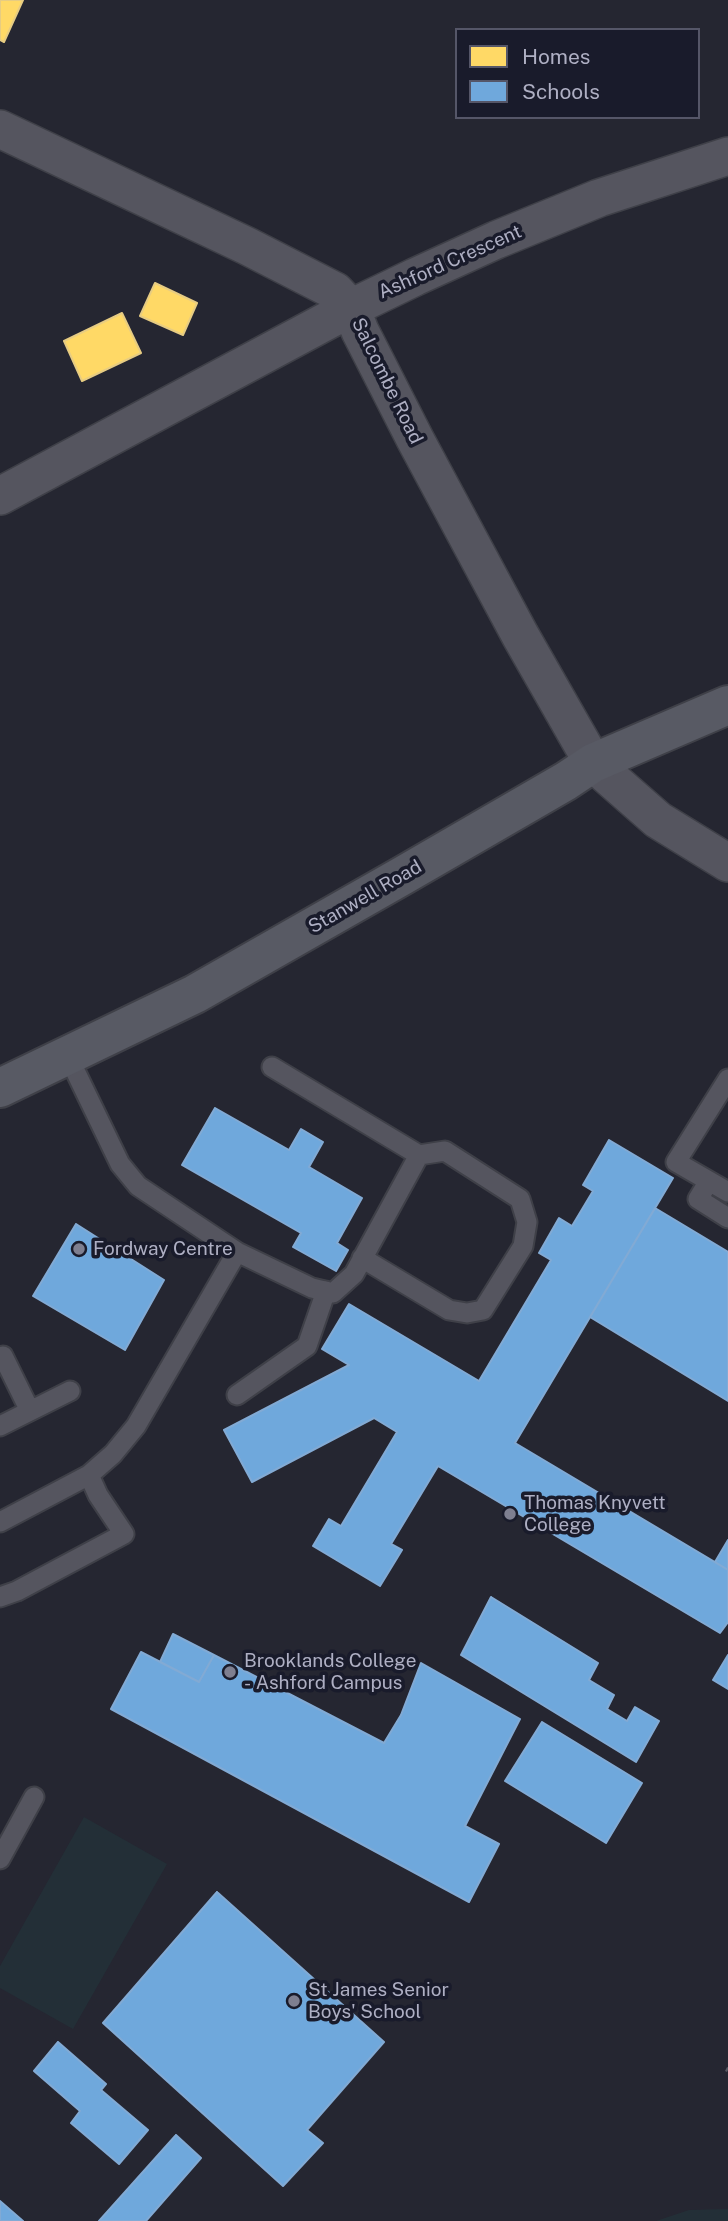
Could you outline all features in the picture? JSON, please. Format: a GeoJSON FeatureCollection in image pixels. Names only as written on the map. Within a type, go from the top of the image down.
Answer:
{"type":"FeatureCollection","features":[{"type":"Feature","properties":{"kind":"main road","name":"Stanwell Road"},"geometry":{"type":"LineString","coordinates":[[0,1088],[195,994],[593,763],[728,705]]}},
{"type":"Feature","properties":{"kind":"street","name":"Salcombe Road"},"geometry":{"type":"LineString","coordinates":[[0,129],[335,291],[351,308],[360,331],[422,451],[520,635],[593,763],[658,820],[728,863]]}},
{"type":"Feature","properties":{"kind":"street","name":"Ashford Crescent"},"geometry":{"type":"LineString","coordinates":[[0,496],[351,308],[496,240],[599,198],[728,156]]}},
{"type":"Feature","properties":{"kind":"lane"},"geometry":{"type":"LineString","coordinates":[[67,1054],[121,1164],[138,1186],[236,1252],[312,1288],[333,1293],[354,1274],[419,1155]]}},
{"type":"Feature","properties":{"kind":"lane"},"geometry":{"type":"LineString","coordinates":[[272,1067],[419,1155],[445,1151],[520,1199],[527,1222],[523,1246],[483,1310],[467,1313],[449,1310],[362,1258]]}},
{"type":"Feature","properties":{"kind":"lane"},"geometry":{"type":"LineString","coordinates":[[728,1079],[676,1162],[728,1192]]}},
{"type":"Feature","properties":{"kind":"lane"},"geometry":{"type":"LineString","coordinates":[[709,1181],[698,1199],[728,1218]]}},
{"type":"Feature","properties":{"kind":"lane"},"geometry":{"type":"LineString","coordinates":[[0,1522],[89,1475],[113,1454],[136,1426],[236,1252]]}},
{"type":"Feature","properties":{"kind":"lane"},"geometry":{"type":"LineString","coordinates":[[237,1395],[307,1346],[326,1291]]}},
{"type":"Feature","properties":{"kind":"lane"},"geometry":{"type":"LineString","coordinates":[[3,1356],[30,1411]]}},
{"type":"Feature","properties":{"kind":"lane"},"geometry":{"type":"LineString","coordinates":[[0,1426],[70,1391]]}},
{"type":"Feature","properties":{"kind":"lane"},"geometry":{"type":"LineString","coordinates":[[0,1597],[17,1591],[124,1534],[98,1495],[89,1475]]}},
{"type":"Feature","properties":{"kind":"lane"},"geometry":{"type":"LineString","coordinates":[[0,1859],[34,1797]]}},
{"type":"Feature","properties":{"kind":"shaded area"},"geometry":{"type":"Polygon","coordinates":[[[84,1817],[167,1864],[73,2029],[0,1988],[0,1966],[84,1817]]]}},
{"type":"Feature","properties":{"kind":"shaded area"},"geometry":{"type":"Polygon","coordinates":[[[728,2209],[728,2221],[656,2221],[689,2210],[728,2209]]]}},
{"type":"Feature","properties":{"kind":"building: Homes"},"geometry":{"type":"Polygon","coordinates":[[[0,0],[23,0],[4,42],[0,40],[0,0]]]}},
{"type":"Feature","properties":{"kind":"building: Homes"},"geometry":{"type":"Polygon","coordinates":[[[155,283],[197,303],[183,335],[140,316],[155,283]]]}},
{"type":"Feature","properties":{"kind":"building: Homes"},"geometry":{"type":"Polygon","coordinates":[[[122,313],[141,353],[82,381],[64,341],[122,313]]]}},
{"type":"Feature","properties":{"kind":"building: Schools"},"geometry":{"type":"Polygon","coordinates":[[[215,1108],[289,1150],[301,1129],[323,1142],[309,1167],[362,1198],[337,1243],[348,1250],[336,1271],[293,1247],[301,1233],[182,1165],[215,1108]]]}},
{"type":"Feature","properties":{"kind":"building: Schools"},"geometry":{"type":"Polygon","coordinates":[[[609,1140],[673,1178],[515,1443],[728,1570],[728,1622],[720,1633],[438,1466],[391,1544],[402,1550],[380,1586],[313,1546],[329,1519],[341,1526],[397,1432],[374,1418],[252,1482],[224,1430],[349,1365],[322,1349],[349,1304],[479,1381],[551,1260],[539,1253],[559,1218],[572,1226],[593,1191],[583,1185],[609,1140]]]}},
{"type":"Feature","properties":{"kind":"building: Schools"},"geometry":{"type":"Polygon","coordinates":[[[655,1208],[728,1252],[728,1401],[590,1317],[655,1208]]]}},
{"type":"Feature","properties":{"kind":"building: Schools"},"geometry":{"type":"Polygon","coordinates":[[[76,1224],[164,1280],[125,1350],[33,1296],[76,1224]]]}},
{"type":"Feature","properties":{"kind":"building: Schools"},"geometry":{"type":"Polygon","coordinates":[[[728,1540],[728,1570],[715,1562],[728,1540]]]}},
{"type":"Feature","properties":{"kind":"building: Schools"},"geometry":{"type":"Polygon","coordinates":[[[491,1597],[598,1663],[589,1680],[614,1695],[607,1709],[627,1721],[635,1707],[659,1721],[636,1762],[461,1655],[491,1597]]]}},
{"type":"Feature","properties":{"kind":"building: Schools"},"geometry":{"type":"Polygon","coordinates":[[[173,1634],[214,1655],[199,1682],[160,1662],[173,1634]]]}},
{"type":"Feature","properties":{"kind":"building: Schools"},"geometry":{"type":"Polygon","coordinates":[[[141,1652],[199,1682],[214,1655],[384,1743],[401,1715],[421,1663],[520,1719],[465,1826],[499,1844],[469,1902],[111,1709],[141,1652]]]}},
{"type":"Feature","properties":{"kind":"building: Schools"},"geometry":{"type":"Polygon","coordinates":[[[728,1655],[728,1689],[713,1680],[728,1655]]]}},
{"type":"Feature","properties":{"kind":"building: Schools"},"geometry":{"type":"Polygon","coordinates":[[[542,1722],[642,1783],[606,1843],[505,1781],[542,1722]]]}},
{"type":"Feature","properties":{"kind":"building: Schools"},"geometry":{"type":"Polygon","coordinates":[[[217,1892],[384,2042],[307,2130],[323,2143],[283,2186],[103,2023],[217,1892]]]}},
{"type":"Feature","properties":{"kind":"building: Schools"},"geometry":{"type":"Polygon","coordinates":[[[58,2042],[106,2084],[101,2090],[148,2130],[119,2164],[71,2123],[80,2111],[34,2071],[58,2042]]]}},
{"type":"Feature","properties":{"kind":"building: Schools"},"geometry":{"type":"Polygon","coordinates":[[[176,2135],[201,2158],[146,2221],[99,2221],[176,2135]]]}},
{"type":"Feature","properties":{"kind":"building: Schools"},"geometry":{"type":"Polygon","coordinates":[[[0,2201],[23,2221],[0,2221],[0,2201]]]}},
{"type":"Feature","properties":{"kind":"place","name":"Fordway Centre"},"geometry":{"type":"Point","coordinates":[79,1249]}},
{"type":"Feature","properties":{"kind":"place","name":"Thomas Knyvett College"},"geometry":{"type":"Point","coordinates":[510,1514]}},
{"type":"Feature","properties":{"kind":"place","name":"Brooklands College - Ashford Campus"},"geometry":{"type":"Point","coordinates":[230,1672]}},
{"type":"Feature","properties":{"kind":"place","name":"St James Senior Boys' School"},"geometry":{"type":"Point","coordinates":[294,2001]}}]}
